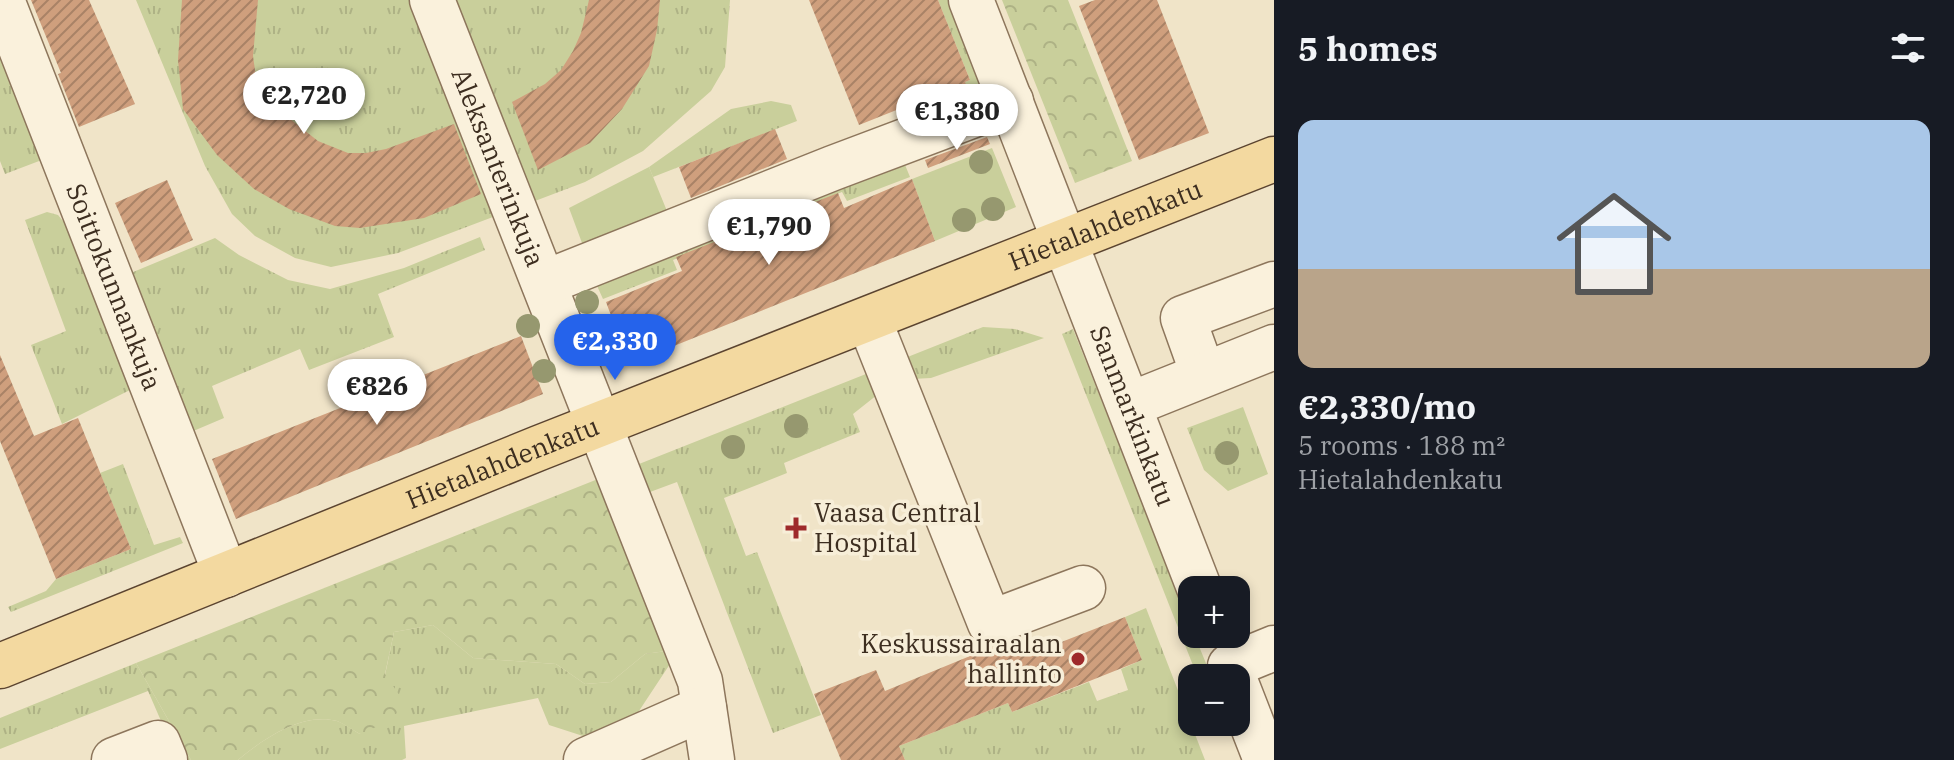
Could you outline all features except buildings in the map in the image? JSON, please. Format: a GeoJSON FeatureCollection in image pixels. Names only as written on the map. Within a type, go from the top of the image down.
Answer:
{"type":"FeatureCollection","features":[{"type":"Feature","properties":{"kind":"main road","name":"Hietalahdenkatu"},"geometry":{"type":"LineString","coordinates":[[0,666],[600,424],[1274,159]]}},
{"type":"Feature","properties":{"kind":"street","name":"Soittokunnankuja"},"geometry":{"type":"LineString","coordinates":[[2,0],[226,575]]}},
{"type":"Feature","properties":{"kind":"street","name":"Aleksanterinkuja"},"geometry":{"type":"LineString","coordinates":[[432,0],[700,681],[712,760]]}},
{"type":"Feature","properties":{"kind":"street","name":"Sanmarkinkatu"},"geometry":{"type":"LineString","coordinates":[[971,0],[1195,576]]}},
{"type":"Feature","properties":{"kind":"street"},"geometry":{"type":"LineString","coordinates":[[544,283],[819,173],[1011,101]]}},
{"type":"Feature","properties":{"kind":"street"},"geometry":{"type":"LineString","coordinates":[[1203,374],[1183,318],[1274,284]]}},
{"type":"Feature","properties":{"kind":"street"},"geometry":{"type":"LineString","coordinates":[[869,320],[990,623],[1083,588]]}},
{"type":"Feature","properties":{"kind":"street"},"geometry":{"type":"LineString","coordinates":[[1129,405],[1274,347]]}},
{"type":"Feature","properties":{"kind":"street"},"geometry":{"type":"LineString","coordinates":[[1232,664],[1274,648]]}},
{"type":"Feature","properties":{"kind":"street"},"geometry":{"type":"LineString","coordinates":[[586,760],[704,708]]}},
{"type":"Feature","properties":{"kind":"street"},"geometry":{"type":"LineString","coordinates":[[1250,719],[1266,760]]}},
{"type":"Feature","properties":{"kind":"street"},"geometry":{"type":"LineString","coordinates":[[114,760],[158,743],[165,760]]}},
{"type":"Feature","properties":{"kind":"green space"},"geometry":{"type":"Polygon","coordinates":[[[136,0],[730,0],[725,67],[711,91],[643,151],[585,182],[398,253],[331,267],[295,258],[255,236],[232,214],[205,166],[136,0]]]}},
{"type":"Feature","properties":{"kind":"green space"},"geometry":{"type":"Polygon","coordinates":[[[938,0],[954,0],[992,92],[915,124],[906,106],[970,80],[938,0]]]}},
{"type":"Feature","properties":{"kind":"green space"},"geometry":{"type":"Polygon","coordinates":[[[1002,0],[1068,0],[1132,161],[1075,183],[1002,0]]]}},
{"type":"Feature","properties":{"kind":"green space"},"geometry":{"type":"Polygon","coordinates":[[[0,14],[47,158],[5,174],[0,161],[0,14]]]}},
{"type":"Feature","properties":{"kind":"green space"},"geometry":{"type":"Polygon","coordinates":[[[771,101],[791,105],[797,121],[653,177],[649,167],[731,109],[771,101]]]}},
{"type":"Feature","properties":{"kind":"green space"},"geometry":{"type":"Polygon","coordinates":[[[992,148],[1016,207],[935,241],[912,179],[992,148]]]}},
{"type":"Feature","properties":{"kind":"green space"},"geometry":{"type":"Polygon","coordinates":[[[901,155],[910,177],[847,201],[842,192],[673,260],[677,270],[603,299],[593,277],[901,155]]]}},
{"type":"Feature","properties":{"kind":"green space"},"geometry":{"type":"Polygon","coordinates":[[[649,167],[669,216],[585,251],[569,208],[649,167]]]}},
{"type":"Feature","properties":{"kind":"green space"},"geometry":{"type":"Polygon","coordinates":[[[47,212],[58,215],[73,233],[132,389],[62,424],[31,345],[66,331],[25,220],[47,212]]]}},
{"type":"Feature","properties":{"kind":"green space"},"geometry":{"type":"Polygon","coordinates":[[[480,237],[485,250],[378,294],[394,337],[309,370],[300,349],[212,386],[224,418],[191,432],[126,275],[215,238],[239,255],[288,280],[330,289],[404,268],[480,237]]]}},
{"type":"Feature","properties":{"kind":"green space"},"geometry":{"type":"Polygon","coordinates":[[[983,327],[1015,329],[1044,338],[931,378],[912,379],[900,360],[983,327]]]}},
{"type":"Feature","properties":{"kind":"green space"},"geometry":{"type":"Polygon","coordinates":[[[1073,329],[1178,593],[1178,627],[1062,334],[1073,329]]]}},
{"type":"Feature","properties":{"kind":"green space"},"geometry":{"type":"Polygon","coordinates":[[[876,370],[882,391],[853,414],[860,432],[784,463],[787,473],[724,498],[746,556],[757,552],[821,715],[773,733],[677,482],[650,492],[639,464],[876,370]]]}},
{"type":"Feature","properties":{"kind":"green space"},"geometry":{"type":"Polygon","coordinates":[[[1243,407],[1268,474],[1228,491],[1204,470],[1187,428],[1243,407]]]}},
{"type":"Feature","properties":{"kind":"green space"},"geometry":{"type":"Polygon","coordinates":[[[123,464],[154,545],[180,537],[183,543],[11,612],[8,607],[46,591],[56,579],[131,549],[100,473],[123,464]]]}},
{"type":"Feature","properties":{"kind":"green space"},"geometry":{"type":"Polygon","coordinates":[[[603,477],[666,651],[645,654],[611,682],[585,684],[556,664],[473,658],[433,625],[394,632],[385,674],[404,702],[392,720],[360,734],[337,721],[310,720],[271,736],[238,760],[191,760],[136,663],[603,477]]]}},
{"type":"Feature","properties":{"kind":"green space"},"geometry":{"type":"Polygon","coordinates":[[[1146,608],[1178,690],[1178,736],[1196,736],[1205,760],[905,760],[899,746],[1008,703],[1012,712],[1089,682],[1097,701],[1128,690],[1121,669],[1142,660],[1125,617],[1146,608]]]}},
{"type":"Feature","properties":{"kind":"green space"},"geometry":{"type":"Polygon","coordinates":[[[433,625],[473,658],[556,664],[585,684],[611,682],[645,654],[666,651],[670,664],[637,714],[583,736],[549,725],[538,698],[404,726],[406,758],[402,760],[238,760],[271,736],[310,720],[337,721],[360,734],[385,675],[394,632],[433,625]]]}},
{"type":"Feature","properties":{"kind":"green space"},"geometry":{"type":"Polygon","coordinates":[[[1186,648],[1200,648],[1206,664],[1192,664],[1186,648]]]}},
{"type":"Feature","properties":{"kind":"green space"},"geometry":{"type":"Polygon","coordinates":[[[136,663],[191,760],[178,760],[148,691],[0,749],[0,718],[136,663]]]}},
{"type":"Feature","properties":{"kind":"place","name":"Vaasa Central Hospital"},"geometry":{"type":"Point","coordinates":[796,528]}},
{"type":"Feature","properties":{"kind":"place","name":"Keskussairaalan hallinto"},"geometry":{"type":"Point","coordinates":[1078,659]}}]}
